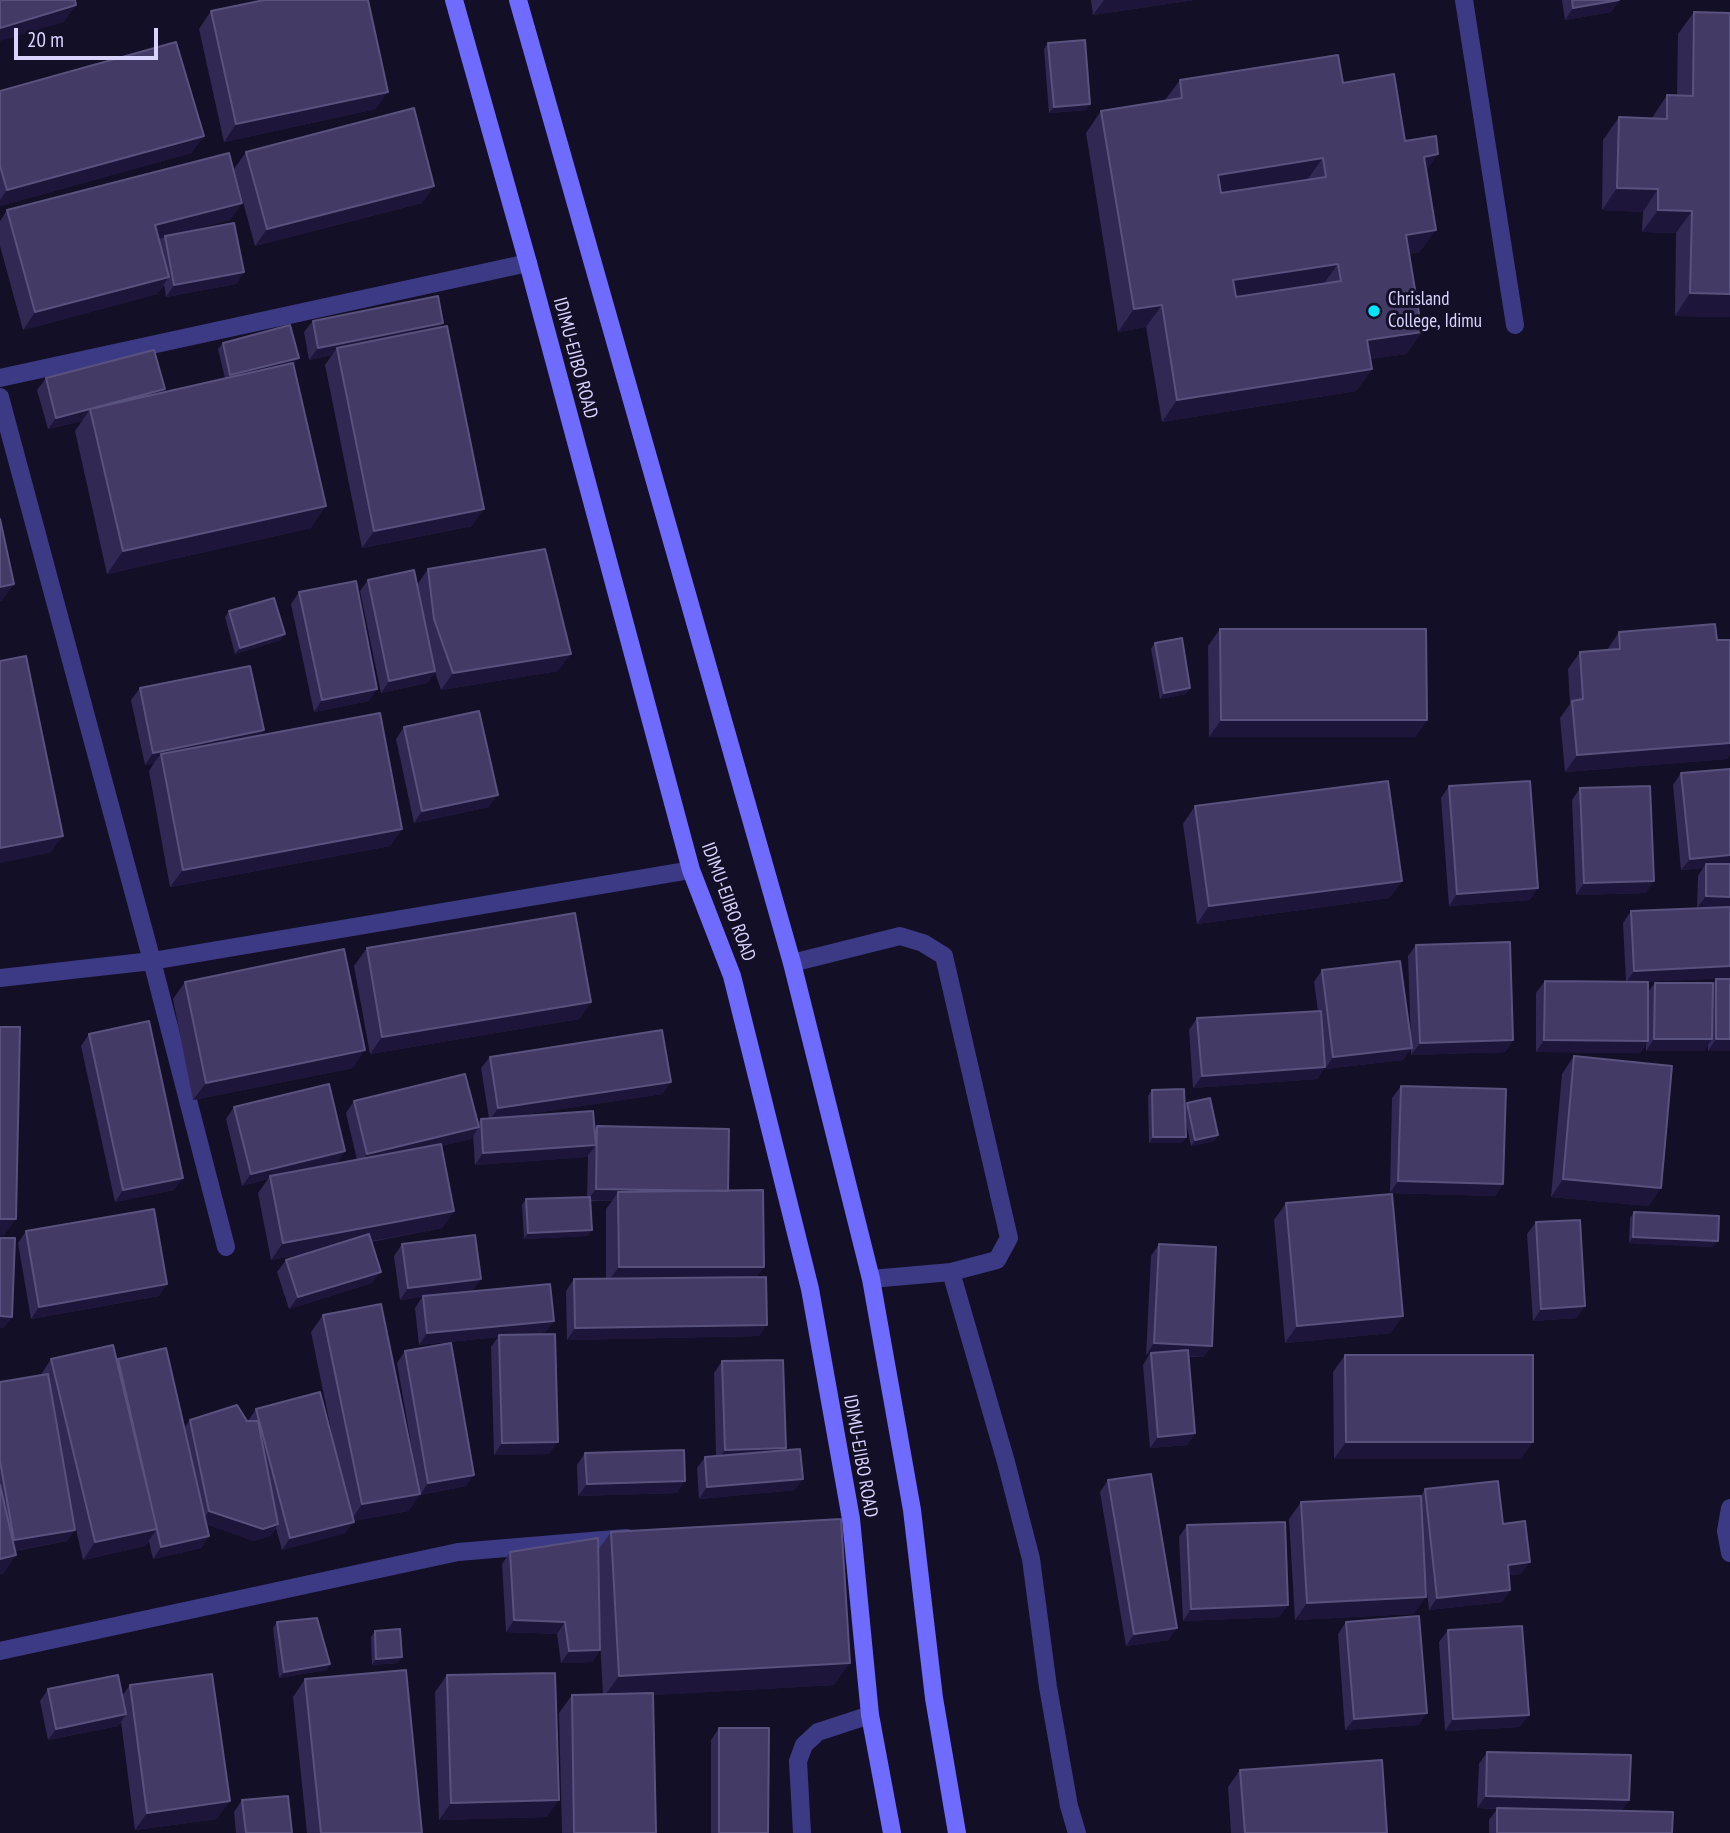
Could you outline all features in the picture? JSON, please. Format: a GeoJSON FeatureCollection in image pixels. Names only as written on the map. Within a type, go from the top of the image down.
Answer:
{"type":"FeatureCollection","features":[{"type":"Feature","properties":{"kind":"main road","name":"IDIMU-EJIBO ROAD"},"geometry":{"type":"LineString","coordinates":[[454,0],[528,263],[691,870],[732,976],[810,1289],[870,1715],[892,1833]]}},
{"type":"Feature","properties":{"kind":"main road"},"geometry":{"type":"LineString","coordinates":[[518,0],[792,963],[871,1279],[912,1510],[934,1698],[957,1833]]}},
{"type":"Feature","properties":{"kind":"street"},"geometry":{"type":"LineString","coordinates":[[1464,0],[1514,325]]}},
{"type":"Feature","properties":{"kind":"street"},"geometry":{"type":"LineString","coordinates":[[0,378],[528,263]]}},
{"type":"Feature","properties":{"kind":"street"},"geometry":{"type":"LineString","coordinates":[[0,397],[226,1247]]}},
{"type":"Feature","properties":{"kind":"street"},"geometry":{"type":"LineString","coordinates":[[0,978],[152,961],[691,870]]}},
{"type":"Feature","properties":{"kind":"street"},"geometry":{"type":"LineString","coordinates":[[792,963],[900,936],[923,943],[944,956],[1009,1238],[997,1260],[951,1272],[871,1279]]}},
{"type":"Feature","properties":{"kind":"street"},"geometry":{"type":"LineString","coordinates":[[951,1272],[1031,1559],[1053,1713],[1069,1806],[1077,1833]]}},
{"type":"Feature","properties":{"kind":"street"},"geometry":{"type":"LineString","coordinates":[[1730,1508],[1726,1531],[1730,1553]]}},
{"type":"Feature","properties":{"kind":"street"},"geometry":{"type":"LineString","coordinates":[[0,1651],[458,1552],[648,1536]]}},
{"type":"Feature","properties":{"kind":"street"},"geometry":{"type":"LineString","coordinates":[[802,1833],[798,1761],[804,1745],[818,1732],[870,1715]]}},
{"type":"Feature","properties":{"kind":"building"},"geometry":{"type":"Polygon","coordinates":[[[0,0],[75,0],[76,5],[0,28],[0,0]]]}},
{"type":"Feature","properties":{"kind":"building"},"geometry":{"type":"Polygon","coordinates":[[[264,0],[368,0],[388,92],[236,124],[211,11],[264,0]]]}},
{"type":"Feature","properties":{"kind":"building"},"geometry":{"type":"Polygon","coordinates":[[[1572,0],[1619,0],[1573,8],[1572,0]]]}},
{"type":"Feature","properties":{"kind":"building"},"geometry":{"type":"Polygon","coordinates":[[[1694,12],[1730,13],[1730,294],[1690,293],[1692,211],[1658,210],[1658,189],[1617,188],[1619,117],[1667,119],[1667,95],[1693,96],[1694,12]]]}},
{"type":"Feature","properties":{"kind":"building"},"geometry":{"type":"Polygon","coordinates":[[[1085,40],[1090,104],[1054,107],[1048,43],[1085,40]]]}},
{"type":"Feature","properties":{"kind":"building"},"geometry":{"type":"Polygon","coordinates":[[[176,42],[204,136],[7,190],[0,166],[0,91],[176,42]]]}},
{"type":"Feature","properties":{"kind":"building"},"geometry":{"type":"Polygon","coordinates":[[[1338,55],[1343,83],[1394,74],[1405,141],[1436,136],[1438,154],[1424,157],[1436,230],[1406,235],[1422,332],[1367,340],[1372,369],[1177,400],[1162,305],[1134,309],[1101,111],[1182,98],[1180,80],[1338,55]],[[1323,158],[1218,175],[1221,193],[1326,177],[1323,158]],[[1338,264],[1233,280],[1236,297],[1341,281],[1338,264]]]}},
{"type":"Feature","properties":{"kind":"building"},"geometry":{"type":"Polygon","coordinates":[[[414,108],[434,186],[267,229],[246,152],[414,108]]]}},
{"type":"Feature","properties":{"kind":"building"},"geometry":{"type":"Polygon","coordinates":[[[229,153],[242,203],[155,225],[169,277],[35,312],[7,210],[229,153]]]}},
{"type":"Feature","properties":{"kind":"building"},"geometry":{"type":"Polygon","coordinates":[[[234,223],[244,272],[174,285],[165,236],[234,223]]]}},
{"type":"Feature","properties":{"kind":"building"},"geometry":{"type":"Polygon","coordinates":[[[438,296],[443,323],[318,348],[313,321],[438,296]]]}},
{"type":"Feature","properties":{"kind":"building"},"geometry":{"type":"Polygon","coordinates":[[[290,325],[299,358],[230,375],[223,343],[290,325]]]}},
{"type":"Feature","properties":{"kind":"building"},"geometry":{"type":"Polygon","coordinates":[[[447,326],[484,509],[374,531],[337,348],[447,326]]]}},
{"type":"Feature","properties":{"kind":"building"},"geometry":{"type":"Polygon","coordinates":[[[154,350],[165,389],[56,418],[46,378],[154,350]]]}},
{"type":"Feature","properties":{"kind":"building"},"geometry":{"type":"Polygon","coordinates":[[[293,363],[326,506],[123,551],[90,409],[293,363]]]}},
{"type":"Feature","properties":{"kind":"building"},"geometry":{"type":"Polygon","coordinates":[[[0,519],[14,584],[0,587],[0,519]]]}},
{"type":"Feature","properties":{"kind":"building"},"geometry":{"type":"Polygon","coordinates":[[[545,549],[571,654],[453,673],[434,619],[428,569],[545,549]]]}},
{"type":"Feature","properties":{"kind":"building"},"geometry":{"type":"Polygon","coordinates":[[[414,570],[435,671],[389,681],[368,580],[414,570]]]}},
{"type":"Feature","properties":{"kind":"building"},"geometry":{"type":"Polygon","coordinates":[[[356,581],[377,689],[322,700],[299,592],[356,581]]]}},
{"type":"Feature","properties":{"kind":"building"},"geometry":{"type":"Polygon","coordinates":[[[274,598],[285,634],[240,648],[229,611],[274,598]]]}},
{"type":"Feature","properties":{"kind":"building"},"geometry":{"type":"Polygon","coordinates":[[[1715,624],[1717,640],[1730,640],[1730,743],[1577,755],[1572,701],[1583,699],[1580,652],[1620,649],[1619,632],[1715,624]]]}},
{"type":"Feature","properties":{"kind":"building"},"geometry":{"type":"Polygon","coordinates":[[[1220,629],[1426,629],[1427,720],[1221,720],[1220,629]]]}},
{"type":"Feature","properties":{"kind":"building"},"geometry":{"type":"Polygon","coordinates":[[[1182,638],[1190,688],[1164,693],[1155,643],[1182,638]]]}},
{"type":"Feature","properties":{"kind":"building"},"geometry":{"type":"Polygon","coordinates":[[[26,656],[63,836],[0,848],[0,661],[26,656]]]}},
{"type":"Feature","properties":{"kind":"building"},"geometry":{"type":"Polygon","coordinates":[[[250,666],[264,730],[153,753],[140,688],[250,666]]]}},
{"type":"Feature","properties":{"kind":"building"},"geometry":{"type":"Polygon","coordinates":[[[479,711],[498,795],[422,811],[404,727],[479,711]]]}},
{"type":"Feature","properties":{"kind":"building"},"geometry":{"type":"Polygon","coordinates":[[[380,713],[402,829],[183,870],[161,754],[380,713]]]}},
{"type":"Feature","properties":{"kind":"building"},"geometry":{"type":"Polygon","coordinates":[[[1730,769],[1730,855],[1690,859],[1681,773],[1730,769]]]}},
{"type":"Feature","properties":{"kind":"building"},"geometry":{"type":"Polygon","coordinates":[[[1388,781],[1402,881],[1209,906],[1195,806],[1388,781]]]}},
{"type":"Feature","properties":{"kind":"building"},"geometry":{"type":"Polygon","coordinates":[[[1530,781],[1538,888],[1457,894],[1449,786],[1530,781]]]}},
{"type":"Feature","properties":{"kind":"building"},"geometry":{"type":"Polygon","coordinates":[[[1650,786],[1654,881],[1584,883],[1580,788],[1650,786]]]}},
{"type":"Feature","properties":{"kind":"building"},"geometry":{"type":"Polygon","coordinates":[[[1706,864],[1730,864],[1730,897],[1706,896],[1706,864]]]}},
{"type":"Feature","properties":{"kind":"building"},"geometry":{"type":"Polygon","coordinates":[[[1730,907],[1730,966],[1634,971],[1631,911],[1730,907]]]}},
{"type":"Feature","properties":{"kind":"building"},"geometry":{"type":"Polygon","coordinates":[[[575,913],[591,1002],[382,1037],[367,948],[575,913]]]}},
{"type":"Feature","properties":{"kind":"building"},"geometry":{"type":"Polygon","coordinates":[[[1510,942],[1513,1040],[1420,1043],[1416,945],[1510,942]]]}},
{"type":"Feature","properties":{"kind":"building"},"geometry":{"type":"Polygon","coordinates":[[[344,949],[365,1050],[206,1083],[185,982],[344,949]]]}},
{"type":"Feature","properties":{"kind":"building"},"geometry":{"type":"Polygon","coordinates":[[[1400,961],[1412,1048],[1333,1057],[1322,970],[1400,961]]]}},
{"type":"Feature","properties":{"kind":"building"},"geometry":{"type":"Polygon","coordinates":[[[1716,979],[1730,979],[1730,1039],[1716,1039],[1716,979]]]}},
{"type":"Feature","properties":{"kind":"building"},"geometry":{"type":"Polygon","coordinates":[[[1545,981],[1648,982],[1648,1041],[1544,1040],[1545,981]]]}},
{"type":"Feature","properties":{"kind":"building"},"geometry":{"type":"Polygon","coordinates":[[[1655,983],[1713,983],[1712,1039],[1654,1039],[1655,983]]]}},
{"type":"Feature","properties":{"kind":"building"},"geometry":{"type":"Polygon","coordinates":[[[1321,1011],[1325,1067],[1202,1076],[1197,1018],[1321,1011]]]}},
{"type":"Feature","properties":{"kind":"building"},"geometry":{"type":"Polygon","coordinates":[[[149,1021],[183,1178],[123,1190],[89,1034],[149,1021]]]}},
{"type":"Feature","properties":{"kind":"building"},"geometry":{"type":"Polygon","coordinates":[[[0,1027],[20,1027],[16,1219],[0,1219],[0,1027]]]}},
{"type":"Feature","properties":{"kind":"building"},"geometry":{"type":"Polygon","coordinates":[[[662,1030],[671,1082],[498,1108],[490,1057],[662,1030]]]}},
{"type":"Feature","properties":{"kind":"building"},"geometry":{"type":"Polygon","coordinates":[[[1574,1056],[1672,1066],[1661,1188],[1563,1179],[1574,1056]]]}},
{"type":"Feature","properties":{"kind":"building"},"geometry":{"type":"Polygon","coordinates":[[[465,1074],[479,1127],[367,1154],[354,1101],[465,1074]]]}},
{"type":"Feature","properties":{"kind":"building"},"geometry":{"type":"Polygon","coordinates":[[[329,1084],[345,1151],[251,1174],[234,1107],[329,1084]]]}},
{"type":"Feature","properties":{"kind":"building"},"geometry":{"type":"Polygon","coordinates":[[[1401,1086],[1506,1089],[1503,1184],[1398,1181],[1401,1086]]]}},
{"type":"Feature","properties":{"kind":"building"},"geometry":{"type":"Polygon","coordinates":[[[1184,1089],[1186,1137],[1153,1137],[1152,1090],[1184,1089]]]}},
{"type":"Feature","properties":{"kind":"building"},"geometry":{"type":"Polygon","coordinates":[[[1210,1098],[1218,1135],[1195,1140],[1187,1103],[1210,1098]]]}},
{"type":"Feature","properties":{"kind":"building"},"geometry":{"type":"Polygon","coordinates":[[[593,1111],[596,1145],[483,1153],[481,1119],[593,1111]]]}},
{"type":"Feature","properties":{"kind":"building"},"geometry":{"type":"Polygon","coordinates":[[[597,1126],[729,1129],[728,1191],[596,1189],[597,1126]]]}},
{"type":"Feature","properties":{"kind":"building"},"geometry":{"type":"Polygon","coordinates":[[[441,1144],[454,1211],[283,1243],[270,1176],[441,1144]]]}},
{"type":"Feature","properties":{"kind":"building"},"geometry":{"type":"Polygon","coordinates":[[[763,1190],[764,1267],[619,1267],[618,1192],[763,1190]]]}},
{"type":"Feature","properties":{"kind":"building"},"geometry":{"type":"Polygon","coordinates":[[[1392,1194],[1403,1316],[1297,1326],[1286,1203],[1392,1194]]]}},
{"type":"Feature","properties":{"kind":"building"},"geometry":{"type":"Polygon","coordinates":[[[590,1197],[592,1230],[528,1233],[526,1199],[590,1197]]]}},
{"type":"Feature","properties":{"kind":"building"},"geometry":{"type":"Polygon","coordinates":[[[154,1209],[167,1284],[39,1307],[26,1231],[154,1209]]]}},
{"type":"Feature","properties":{"kind":"building"},"geometry":{"type":"Polygon","coordinates":[[[1634,1212],[1719,1216],[1718,1241],[1633,1237],[1634,1212]]]}},
{"type":"Feature","properties":{"kind":"building"},"geometry":{"type":"Polygon","coordinates":[[[1580,1220],[1585,1306],[1541,1309],[1536,1222],[1580,1220]]]}},
{"type":"Feature","properties":{"kind":"building"},"geometry":{"type":"Polygon","coordinates":[[[369,1234],[381,1272],[298,1297],[286,1260],[369,1234]]]}},
{"type":"Feature","properties":{"kind":"building"},"geometry":{"type":"Polygon","coordinates":[[[475,1235],[481,1279],[408,1288],[402,1244],[475,1235]]]}},
{"type":"Feature","properties":{"kind":"building"},"geometry":{"type":"Polygon","coordinates":[[[0,1238],[15,1238],[12,1317],[0,1316],[0,1238]]]}},
{"type":"Feature","properties":{"kind":"building"},"geometry":{"type":"Polygon","coordinates":[[[1159,1244],[1216,1247],[1212,1346],[1154,1343],[1159,1244]]]}},
{"type":"Feature","properties":{"kind":"building"},"geometry":{"type":"Polygon","coordinates":[[[766,1277],[767,1325],[575,1328],[574,1279],[766,1277]]]}},
{"type":"Feature","properties":{"kind":"building"},"geometry":{"type":"Polygon","coordinates":[[[550,1284],[554,1321],[427,1333],[423,1296],[550,1284]]]}},
{"type":"Feature","properties":{"kind":"building"},"geometry":{"type":"Polygon","coordinates":[[[381,1304],[420,1494],[362,1504],[323,1315],[381,1304]]]}},
{"type":"Feature","properties":{"kind":"building"},"geometry":{"type":"Polygon","coordinates":[[[555,1334],[558,1442],[502,1443],[499,1335],[555,1334]]]}},
{"type":"Feature","properties":{"kind":"building"},"geometry":{"type":"Polygon","coordinates":[[[451,1343],[474,1475],[428,1483],[405,1351],[451,1343]]]}},
{"type":"Feature","properties":{"kind":"building"},"geometry":{"type":"Polygon","coordinates":[[[113,1345],[157,1529],[95,1542],[51,1359],[113,1345]]]}},
{"type":"Feature","properties":{"kind":"building"},"geometry":{"type":"Polygon","coordinates":[[[166,1348],[209,1536],[161,1547],[118,1359],[166,1348]]]}},
{"type":"Feature","properties":{"kind":"building"},"geometry":{"type":"Polygon","coordinates":[[[1188,1350],[1195,1433],[1158,1437],[1151,1353],[1188,1350]]]}},
{"type":"Feature","properties":{"kind":"building"},"geometry":{"type":"Polygon","coordinates":[[[1345,1355],[1533,1355],[1533,1442],[1346,1442],[1345,1355]]]}},
{"type":"Feature","properties":{"kind":"building"},"geometry":{"type":"Polygon","coordinates":[[[783,1360],[786,1448],[725,1450],[722,1361],[783,1360]]]}},
{"type":"Feature","properties":{"kind":"building"},"geometry":{"type":"Polygon","coordinates":[[[48,1374],[75,1530],[14,1540],[0,1461],[0,1382],[48,1374]]]}},
{"type":"Feature","properties":{"kind":"building"},"geometry":{"type":"Polygon","coordinates":[[[320,1392],[354,1522],[290,1538],[256,1409],[320,1392]]]}},
{"type":"Feature","properties":{"kind":"building"},"geometry":{"type":"Polygon","coordinates":[[[237,1405],[247,1421],[258,1421],[278,1524],[263,1529],[209,1511],[190,1420],[237,1405]]]}},
{"type":"Feature","properties":{"kind":"building"},"geometry":{"type":"Polygon","coordinates":[[[800,1449],[803,1479],[707,1487],[705,1457],[800,1449]]]}},
{"type":"Feature","properties":{"kind":"building"},"geometry":{"type":"Polygon","coordinates":[[[684,1450],[685,1481],[587,1484],[585,1453],[684,1450]]]}},
{"type":"Feature","properties":{"kind":"building"},"geometry":{"type":"Polygon","coordinates":[[[1151,1474],[1177,1628],[1134,1634],[1108,1480],[1151,1474]]]}},
{"type":"Feature","properties":{"kind":"building"},"geometry":{"type":"Polygon","coordinates":[[[1498,1481],[1503,1524],[1525,1521],[1530,1562],[1508,1565],[1510,1590],[1437,1598],[1425,1489],[1498,1481]]]}},
{"type":"Feature","properties":{"kind":"building"},"geometry":{"type":"Polygon","coordinates":[[[0,1485],[16,1555],[0,1559],[0,1485]]]}},
{"type":"Feature","properties":{"kind":"building"},"geometry":{"type":"Polygon","coordinates":[[[1421,1496],[1426,1597],[1307,1603],[1301,1502],[1421,1496]]]}},
{"type":"Feature","properties":{"kind":"building"},"geometry":{"type":"Polygon","coordinates":[[[841,1519],[850,1663],[619,1676],[611,1532],[841,1519]]]}},
{"type":"Feature","properties":{"kind":"building"},"geometry":{"type":"Polygon","coordinates":[[[1285,1522],[1288,1605],[1191,1609],[1187,1525],[1285,1522]]]}},
{"type":"Feature","properties":{"kind":"building"},"geometry":{"type":"Polygon","coordinates":[[[598,1538],[600,1650],[569,1651],[565,1622],[514,1620],[510,1552],[598,1538]]]}},
{"type":"Feature","properties":{"kind":"building"},"geometry":{"type":"Polygon","coordinates":[[[1419,1616],[1427,1713],[1354,1719],[1346,1622],[1419,1616]]]}},
{"type":"Feature","properties":{"kind":"building"},"geometry":{"type":"Polygon","coordinates":[[[317,1618],[330,1664],[284,1672],[277,1622],[317,1618]]]}},
{"type":"Feature","properties":{"kind":"building"},"geometry":{"type":"Polygon","coordinates":[[[1522,1626],[1529,1715],[1453,1719],[1448,1630],[1522,1626]]]}},
{"type":"Feature","properties":{"kind":"building"},"geometry":{"type":"Polygon","coordinates":[[[400,1629],[402,1657],[376,1659],[375,1631],[400,1629]]]}},
{"type":"Feature","properties":{"kind":"building"},"geometry":{"type":"Polygon","coordinates":[[[406,1670],[422,1833],[321,1833],[305,1679],[406,1670]]]}},
{"type":"Feature","properties":{"kind":"building"},"geometry":{"type":"Polygon","coordinates":[[[555,1673],[559,1800],[451,1803],[447,1675],[555,1673]]]}},
{"type":"Feature","properties":{"kind":"building"},"geometry":{"type":"Polygon","coordinates":[[[212,1674],[230,1801],[147,1813],[130,1685],[212,1674]]]}},
{"type":"Feature","properties":{"kind":"building"},"geometry":{"type":"Polygon","coordinates":[[[118,1675],[126,1714],[56,1729],[48,1689],[118,1675]]]}},
{"type":"Feature","properties":{"kind":"building"},"geometry":{"type":"Polygon","coordinates":[[[653,1693],[656,1833],[574,1833],[572,1695],[653,1693]]]}},
{"type":"Feature","properties":{"kind":"building"},"geometry":{"type":"Polygon","coordinates":[[[719,1728],[769,1728],[768,1833],[719,1833],[719,1728]]]}},
{"type":"Feature","properties":{"kind":"building"},"geometry":{"type":"Polygon","coordinates":[[[1487,1752],[1631,1755],[1629,1800],[1486,1796],[1487,1752]]]}},
{"type":"Feature","properties":{"kind":"building"},"geometry":{"type":"Polygon","coordinates":[[[1382,1760],[1387,1833],[1245,1833],[1240,1770],[1382,1760]]]}},
{"type":"Feature","properties":{"kind":"building"},"geometry":{"type":"Polygon","coordinates":[[[288,1796],[292,1833],[246,1833],[242,1800],[288,1796]]]}},
{"type":"Feature","properties":{"kind":"building"},"geometry":{"type":"Polygon","coordinates":[[[1497,1808],[1673,1812],[1672,1833],[1497,1833],[1497,1808]]]}},
{"type":"Feature","properties":{"kind":"place","name":"Chrisland College, Idimu"},"geometry":{"type":"Point","coordinates":[1374,311]}}]}
